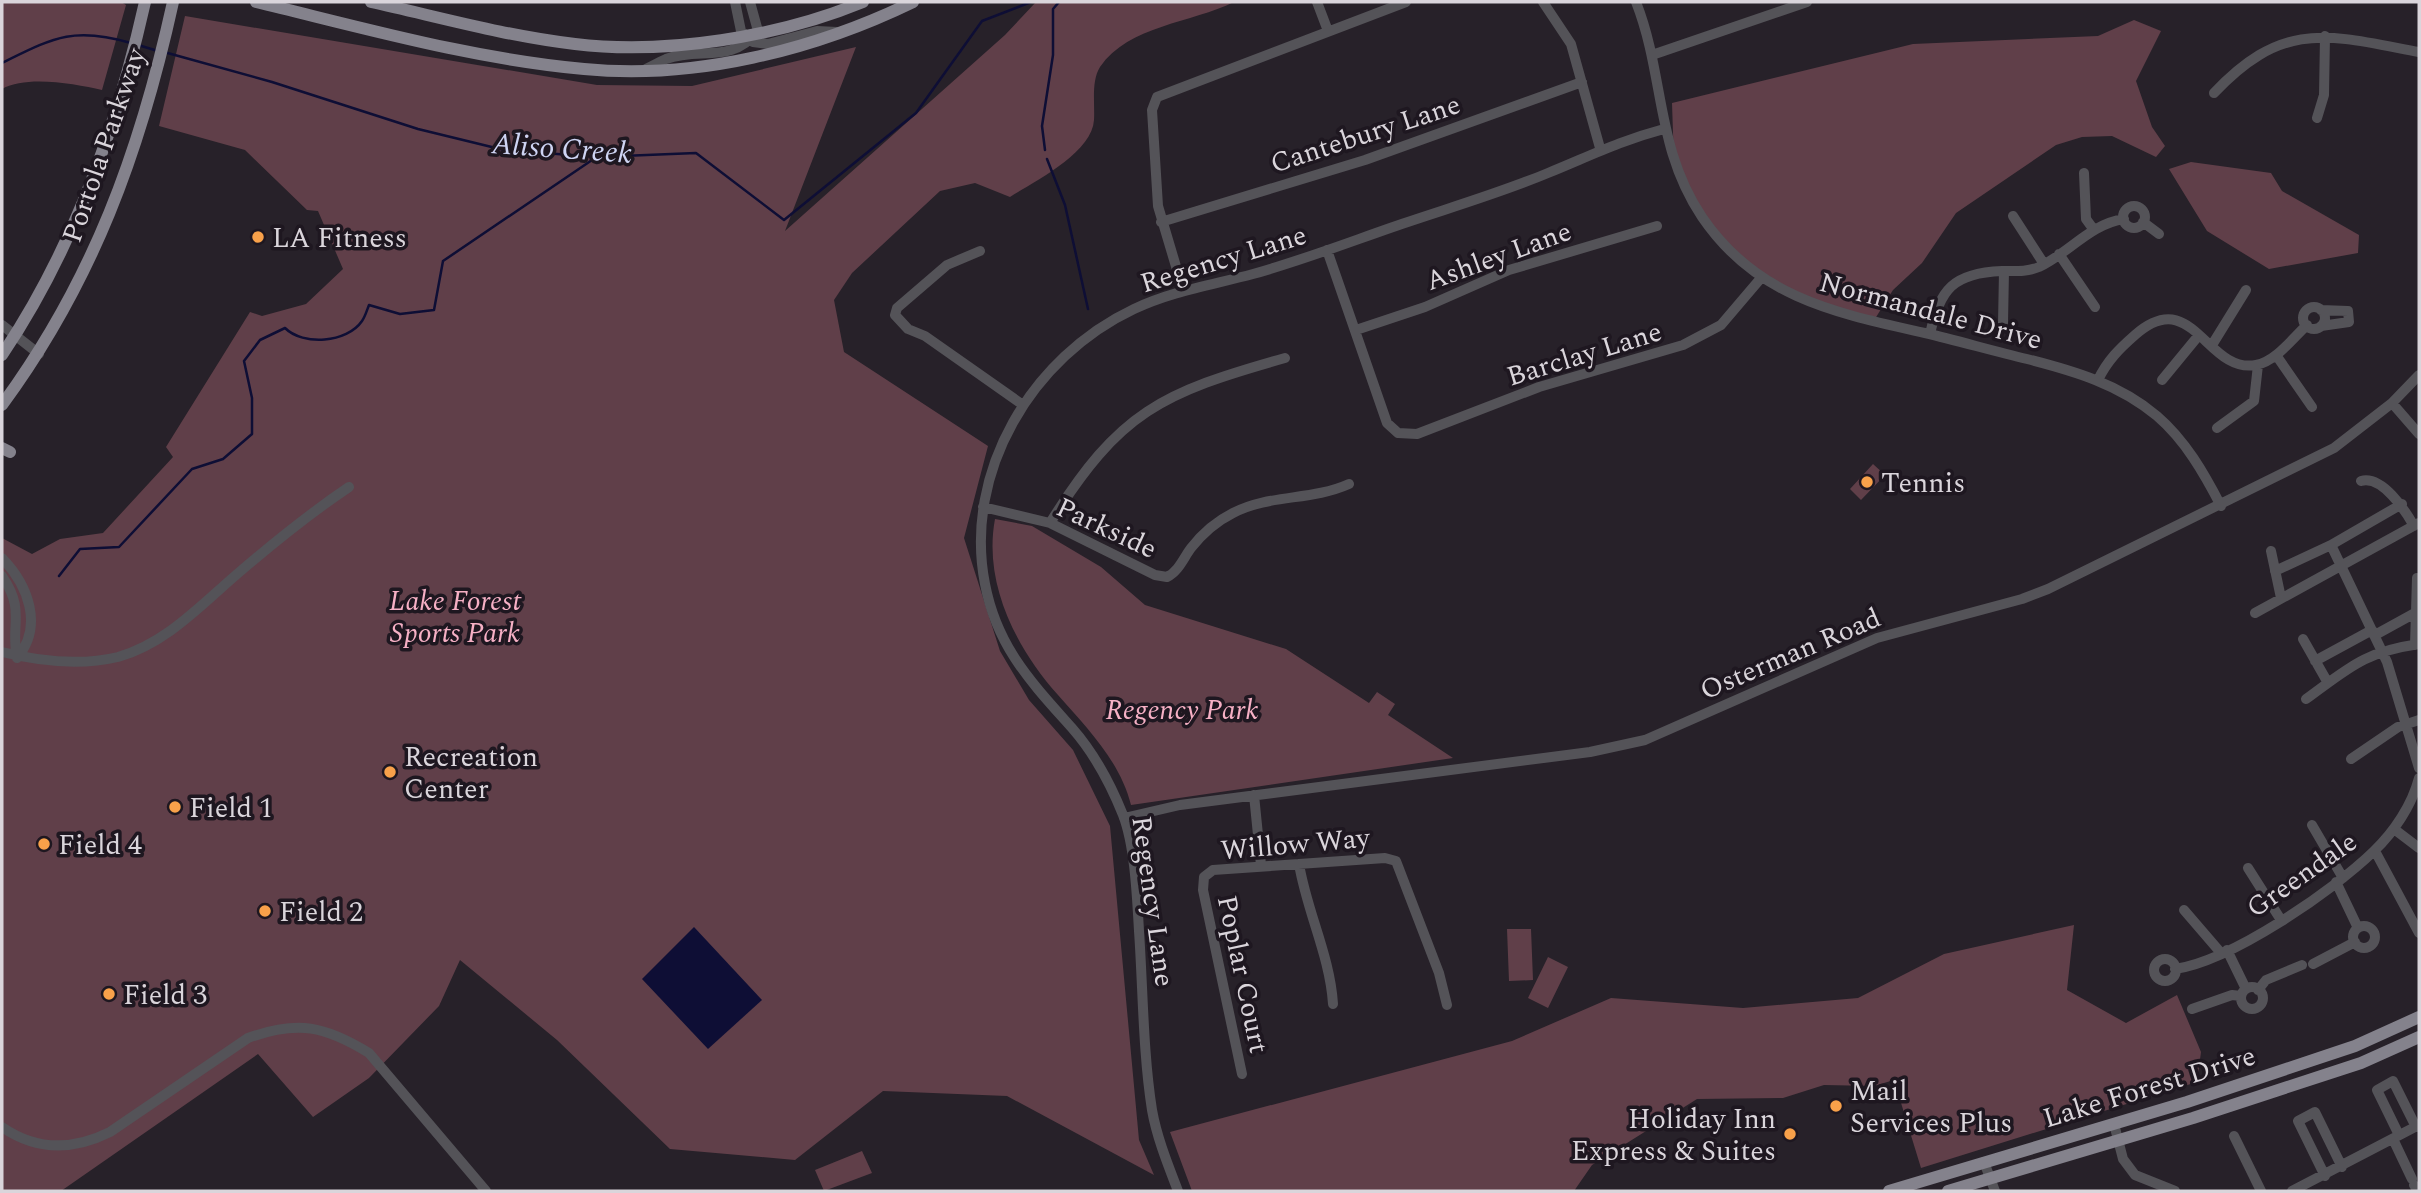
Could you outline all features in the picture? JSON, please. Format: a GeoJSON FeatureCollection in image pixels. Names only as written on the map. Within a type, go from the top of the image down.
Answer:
{"type":"FeatureCollection","features":[{"type":"Feature","properties":{"kind":"main road","name":"Portola Parkway"},"geometry":{"type":"LineString","coordinates":[[2,355],[74,227],[103,150],[131,62],[145,2]]}},
{"type":"Feature","properties":{"kind":"main road","name":"Portola Parkway"},"geometry":{"type":"LineString","coordinates":[[2,405],[39,354],[87,266],[109,217],[157,69],[173,2]]}},
{"type":"Feature","properties":{"kind":"main road"},"geometry":{"type":"LineString","coordinates":[[256,2],[471,52],[586,69],[646,70],[714,64],[764,54],[872,22],[913,2]]}},
{"type":"Feature","properties":{"kind":"main road"},"geometry":{"type":"LineString","coordinates":[[371,2],[512,34],[576,45],[638,48],[751,36],[863,2]]}},
{"type":"Feature","properties":{"kind":"main road","name":"Lake Forest Drive"},"geometry":{"type":"LineString","coordinates":[[1889,1191],[2113,1124],[2354,1046],[2419,1017]]}},
{"type":"Feature","properties":{"kind":"main road"},"geometry":{"type":"LineString","coordinates":[[2392,1030],[2419,1028]]}},
{"type":"Feature","properties":{"kind":"main road","name":"Lake Forest Drive"},"geometry":{"type":"LineString","coordinates":[[1948,1191],[1993,1185],[2118,1141],[2361,1063],[2419,1037]]}},
{"type":"Feature","properties":{"kind":"street"},"geometry":{"type":"LineString","coordinates":[[735,2],[741,31],[768,44],[817,31],[841,32]]}},
{"type":"Feature","properties":{"kind":"street"},"geometry":{"type":"LineString","coordinates":[[646,70],[667,58],[725,52],[746,46],[751,36],[750,2]]}},
{"type":"Feature","properties":{"kind":"street"},"geometry":{"type":"LineString","coordinates":[[1317,2],[1328,31]]}},
{"type":"Feature","properties":{"kind":"street"},"geometry":{"type":"LineString","coordinates":[[1183,289],[1161,222],[1153,122],[1155,100],[1160,95],[1406,2]]}},
{"type":"Feature","properties":{"kind":"street"},"geometry":{"type":"LineString","coordinates":[[1543,2],[1571,44],[1600,148]]}},
{"type":"Feature","properties":{"kind":"street","name":"Normandale Drive"},"geometry":{"type":"LineString","coordinates":[[1636,2],[1652,55],[1664,129],[1676,171],[1702,216],[1731,252],[1761,278],[1803,302],[2098,380],[2140,403],[2173,431],[2200,468],[2221,506]]}},
{"type":"Feature","properties":{"kind":"street"},"geometry":{"type":"LineString","coordinates":[[1652,55],[1789,5],[1807,2]]}},
{"type":"Feature","properties":{"kind":"street"},"geometry":{"type":"LineString","coordinates":[[2214,93],[2249,60],[2285,42],[2325,36],[2419,52]]}},
{"type":"Feature","properties":{"kind":"street"},"geometry":{"type":"LineString","coordinates":[[2316,118],[2324,94],[2325,36]]}},
{"type":"Feature","properties":{"kind":"street","name":"Cantebury Lane"},"geometry":{"type":"LineString","coordinates":[[1161,222],[1365,160],[1581,82]]}},
{"type":"Feature","properties":{"kind":"street","name":"Regency Lane"},"geometry":{"type":"LineString","coordinates":[[1178,1191],[1152,1106],[1138,913],[1125,818],[1094,757],[1026,678],[1001,636],[984,582],[983,507],[998,450],[1044,377],[1095,332],[1131,310],[1183,289],[1254,274],[1327,250],[1549,173],[1600,148],[1664,129]]}},
{"type":"Feature","properties":{"kind":"street"},"geometry":{"type":"LineString","coordinates":[[2084,173],[2087,219],[2094,230]]}},
{"type":"Feature","properties":{"kind":"street"},"geometry":{"type":"LineString","coordinates":[[2134,206],[2143,212],[2143,222],[2138,227],[2130,227],[2124,219],[2125,212],[2134,206]]}},
{"type":"Feature","properties":{"kind":"street"},"geometry":{"type":"LineString","coordinates":[[2013,216],[2044,264]]}},
{"type":"Feature","properties":{"kind":"street"},"geometry":{"type":"LineString","coordinates":[[1930,334],[1939,301],[1953,284],[1980,273],[2027,271],[2044,264],[2094,230],[2124,219]]}},
{"type":"Feature","properties":{"kind":"street"},"geometry":{"type":"LineString","coordinates":[[2143,222],[2159,234]]}},
{"type":"Feature","properties":{"kind":"street","name":"Ashley Lane"},"geometry":{"type":"LineString","coordinates":[[1356,330],[1425,307],[1509,270],[1657,226]]}},
{"type":"Feature","properties":{"kind":"street"},"geometry":{"type":"LineString","coordinates":[[1327,250],[1356,330]]}},
{"type":"Feature","properties":{"kind":"street"},"geometry":{"type":"LineString","coordinates":[[980,251],[947,265],[897,308],[895,315],[908,329],[925,336],[1024,405]]}},
{"type":"Feature","properties":{"kind":"street"},"geometry":{"type":"LineString","coordinates":[[2059,254],[2095,307]]}},
{"type":"Feature","properties":{"kind":"street"},"geometry":{"type":"LineString","coordinates":[[2003,323],[2004,271]]}},
{"type":"Feature","properties":{"kind":"street","name":"Barclay Lane"},"geometry":{"type":"LineString","coordinates":[[1356,330],[1387,423],[1398,433],[1417,434],[1572,376],[1683,345],[1721,325],[1761,278]]}},
{"type":"Feature","properties":{"kind":"street"},"geometry":{"type":"LineString","coordinates":[[2212,345],[2246,290]]}},
{"type":"Feature","properties":{"kind":"street"},"geometry":{"type":"LineString","coordinates":[[2314,307],[2321,310],[2348,311],[2349,322],[2314,329],[2306,325],[2304,316],[2314,307]]}},
{"type":"Feature","properties":{"kind":"street"},"geometry":{"type":"LineString","coordinates":[[2321,310],[2325,320],[2321,326]]}},
{"type":"Feature","properties":{"kind":"street"},"geometry":{"type":"LineString","coordinates":[[2098,380],[2106,363],[2153,320],[2164,317],[2177,320],[2236,363],[2258,365],[2276,355],[2306,325]]}},
{"type":"Feature","properties":{"kind":"street"},"geometry":{"type":"LineString","coordinates":[[2,325],[39,354]]}},
{"type":"Feature","properties":{"kind":"street"},"geometry":{"type":"LineString","coordinates":[[2162,380],[2199,335]]}},
{"type":"Feature","properties":{"kind":"street"},"geometry":{"type":"LineString","coordinates":[[2276,355],[2312,407]]}},
{"type":"Feature","properties":{"kind":"street"},"geometry":{"type":"LineString","coordinates":[[1051,523],[1092,460],[1147,409],[1209,380],[1285,358]]}},
{"type":"Feature","properties":{"kind":"street"},"geometry":{"type":"LineString","coordinates":[[2217,428],[2254,401],[2258,365]]}},
{"type":"Feature","properties":{"kind":"street","name":"Osterman Road"},"geometry":{"type":"LineString","coordinates":[[1125,818],[1152,810],[1590,752],[1644,740],[1877,638],[2022,599],[2049,589],[2334,448],[2392,403],[2419,375]]}},
{"type":"Feature","properties":{"kind":"street"},"geometry":{"type":"LineString","coordinates":[[2392,403],[2419,435]]}},
{"type":"Feature","properties":{"kind":"street"},"geometry":{"type":"LineString","coordinates":[[2255,613],[2417,524],[2402,505],[2375,481],[2361,481]]}},
{"type":"Feature","properties":{"kind":"street","name":"Parkside"},"geometry":{"type":"LineString","coordinates":[[983,507],[1051,523],[1155,575],[1167,577],[1175,571],[1197,541],[1231,514],[1263,502],[1322,494],[1349,484]]}},
{"type":"Feature","properties":{"kind":"street"},"geometry":{"type":"LineString","coordinates":[[2,652],[18,658],[89,661],[118,656],[150,644],[297,524],[349,486]]}},
{"type":"Feature","properties":{"kind":"street"},"geometry":{"type":"LineString","coordinates":[[2275,571],[2331,545],[2402,505]]}},
{"type":"Feature","properties":{"kind":"street"},"geometry":{"type":"LineString","coordinates":[[2331,545],[2382,651],[2419,768]]}},
{"type":"Feature","properties":{"kind":"street"},"geometry":{"type":"LineString","coordinates":[[2271,551],[2281,598]]}},
{"type":"Feature","properties":{"kind":"street"},"geometry":{"type":"LineString","coordinates":[[2,558],[23,585],[28,599],[28,645],[18,658]]}},
{"type":"Feature","properties":{"kind":"street"},"geometry":{"type":"LineString","coordinates":[[2,576],[17,604],[18,621],[14,643],[18,658]]}},
{"type":"Feature","properties":{"kind":"street"},"geometry":{"type":"LineString","coordinates":[[2306,699],[2357,661],[2382,651],[2417,645],[2417,578]]}},
{"type":"Feature","properties":{"kind":"street"},"geometry":{"type":"LineString","coordinates":[[2315,661],[2415,613]]}},
{"type":"Feature","properties":{"kind":"street"},"geometry":{"type":"LineString","coordinates":[[2303,639],[2328,683]]}},
{"type":"Feature","properties":{"kind":"street"},"geometry":{"type":"LineString","coordinates":[[2351,759],[2405,723],[2419,720]]}},
{"type":"Feature","properties":{"kind":"street","name":"Greendale"},"geometry":{"type":"LineString","coordinates":[[2175,970],[2204,963],[2281,920],[2339,880],[2375,851],[2393,829],[2415,792],[2419,778]]}},
{"type":"Feature","properties":{"kind":"street"},"geometry":{"type":"LineString","coordinates":[[1254,796],[1261,865]]}},
{"type":"Feature","properties":{"kind":"street"},"geometry":{"type":"LineString","coordinates":[[2312,825],[2339,880],[2358,928]]}},
{"type":"Feature","properties":{"kind":"street"},"geometry":{"type":"LineString","coordinates":[[2393,829],[2419,848]]}},
{"type":"Feature","properties":{"kind":"street"},"geometry":{"type":"LineString","coordinates":[[2375,851],[2419,933]]}},
{"type":"Feature","properties":{"kind":"street","name":"Willow Way"},"geometry":{"type":"LineString","coordinates":[[1203,882],[1213,870],[1385,858],[1396,861],[1439,973],[1447,1005]]}},
{"type":"Feature","properties":{"kind":"street"},"geometry":{"type":"LineString","coordinates":[[1299,864],[1304,893],[1331,977],[1333,1004]]}},
{"type":"Feature","properties":{"kind":"street"},"geometry":{"type":"LineString","coordinates":[[2248,868],[2281,920]]}},
{"type":"Feature","properties":{"kind":"street","name":"Poplar Court"},"geometry":{"type":"LineString","coordinates":[[1203,882],[1242,1074]]}},
{"type":"Feature","properties":{"kind":"street"},"geometry":{"type":"LineString","coordinates":[[2184,910],[2224,952],[2244,993],[2245,1006],[2255,1008],[2262,1000],[2258,990]]}},
{"type":"Feature","properties":{"kind":"street"},"geometry":{"type":"LineString","coordinates":[[2192,1009],[2232,995],[2258,990],[2266,980],[2307,965],[2355,942],[2367,947],[2374,940],[2368,927],[2358,928]]}},
{"type":"Feature","properties":{"kind":"street"},"geometry":{"type":"LineString","coordinates":[[2355,942],[2354,934],[2358,928]]}},
{"type":"Feature","properties":{"kind":"street"},"geometry":{"type":"LineString","coordinates":[[2,1127],[23,1139],[53,1147],[90,1142],[248,1038],[272,1029],[320,1028],[345,1038],[369,1054],[486,1191]]}},
{"type":"Feature","properties":{"kind":"street"},"geometry":{"type":"LineString","coordinates":[[2292,1191],[2325,1176],[2396,1137],[2417,1126],[2393,1081],[2376,1090],[2396,1137],[2415,1185]]}},
{"type":"Feature","properties":{"kind":"street"},"geometry":{"type":"LineString","coordinates":[[2325,1176],[2298,1121],[2315,1112],[2342,1167]]}},
{"type":"Feature","properties":{"kind":"street"},"geometry":{"type":"LineString","coordinates":[[2113,1124],[2123,1160],[2134,1175],[2175,1191]]}},
{"type":"Feature","properties":{"kind":"street"},"geometry":{"type":"LineString","coordinates":[[2234,1136],[2261,1191]]}},
{"type":"Feature","properties":{"kind":"street"},"geometry":{"type":"LineString","coordinates":[[1984,1162],[1993,1185]]}},
{"type":"Feature","properties":{"kind":"green space"},"geometry":{"type":"Polygon","coordinates":[[[2,2],[121,2],[126,5],[102,90],[65,83],[38,82],[24,82],[2,89],[2,2]]]}},
{"type":"Feature","properties":{"kind":"green space","name":"Lake Forest Sports Park"},"geometry":{"type":"Polygon","coordinates":[[[1036,2],[1234,2],[1144,34],[1112,53],[1100,67],[1095,79],[1091,132],[1073,155],[1010,197],[975,183],[940,191],[852,273],[834,300],[844,352],[988,446],[964,538],[1000,651],[1029,700],[1073,750],[1110,826],[1139,1140],[1154,1175],[1007,1096],[883,1091],[795,1160],[670,1149],[557,1040],[460,960],[439,1006],[369,1078],[313,1117],[258,1054],[61,1191],[2,1191],[2,538],[32,554],[60,539],[103,533],[173,457],[166,447],[250,312],[262,316],[306,304],[343,269],[318,211],[307,210],[245,150],[159,126],[185,16],[597,85],[692,86],[856,47],[785,231],[1005,35],[1036,2]]]}},
{"type":"Feature","properties":{"kind":"green space"},"geometry":{"type":"Polygon","coordinates":[[[2134,20],[2161,31],[2136,81],[2152,127],[2165,146],[2156,157],[2112,136],[2082,137],[2056,145],[1956,213],[1922,263],[1893,290],[1873,322],[1776,287],[1713,231],[1674,163],[1672,103],[1913,44],[2098,36],[2134,20]]]}},
{"type":"Feature","properties":{"kind":"green space"},"geometry":{"type":"Polygon","coordinates":[[[2191,162],[2271,173],[2282,191],[2359,235],[2358,253],[2269,269],[2207,231],[2169,169],[2191,162]]]}},
{"type":"Feature","properties":{"kind":"green space","name":"Tennis"},"geometry":{"type":"Polygon","coordinates":[[[1873,464],[1885,475],[1861,500],[1850,489],[1873,464]]]}},
{"type":"Feature","properties":{"kind":"green space","name":"Regency Park"},"geometry":{"type":"Polygon","coordinates":[[[995,519],[1032,526],[1101,567],[1145,605],[1286,649],[1369,703],[1377,692],[1395,704],[1388,715],[1453,758],[1131,805],[1111,760],[1043,677],[1016,636],[1006,613],[994,567],[995,519]]]}},
{"type":"Feature","properties":{"kind":"green space"},"geometry":{"type":"Polygon","coordinates":[[[2074,925],[2067,990],[2126,1023],[2177,995],[2201,1052],[2197,1082],[1921,1168],[1894,1080],[1874,1086],[1824,1085],[1783,1098],[1697,1099],[1592,1165],[1574,1191],[1192,1191],[1170,1132],[1512,1041],[1611,998],[1743,1008],[1858,998],[1944,954],[2074,925]]]}},
{"type":"Feature","properties":{"kind":"green space"},"geometry":{"type":"Polygon","coordinates":[[[1507,929],[1531,929],[1533,980],[1509,981],[1507,929]]]}},
{"type":"Feature","properties":{"kind":"green space"},"geometry":{"type":"Polygon","coordinates":[[[1548,957],[1568,967],[1548,1008],[1528,998],[1548,957]]]}},
{"type":"Feature","properties":{"kind":"green space"},"geometry":{"type":"Polygon","coordinates":[[[862,1151],[872,1173],[824,1191],[815,1170],[862,1151]]]}},
{"type":"Feature","properties":{"kind":"shaded area"},"geometry":{"type":"Polygon","coordinates":[[[694,927],[762,1000],[708,1049],[642,979],[694,927]]]}},
{"type":"Feature","properties":{"kind":"waterway","name":"Aliso Creek"},"geometry":{"type":"LineString","coordinates":[[164,52],[272,82],[418,129],[504,150],[597,157],[696,153],[784,220],[916,113],[982,21],[1031,2]]}},
{"type":"Feature","properties":{"kind":"waterway"},"geometry":{"type":"LineString","coordinates":[[1045,150],[1042,126],[1053,55],[1053,9],[1059,2]]}},
{"type":"Feature","properties":{"kind":"waterway","name":"Aliso Creek"},"geometry":{"type":"LineString","coordinates":[[2,63],[64,37],[94,35],[131,43]]}},
{"type":"Feature","properties":{"kind":"waterway","name":"Aliso Creek"},"geometry":{"type":"LineString","coordinates":[[138,45],[158,51]]}},
{"type":"Feature","properties":{"kind":"waterway"},"geometry":{"type":"LineString","coordinates":[[59,576],[80,549],[119,547],[192,469],[223,459],[252,434],[252,398],[244,361],[260,340],[285,328],[303,338],[336,338],[355,328],[363,319],[369,305],[400,314],[434,310],[443,261],[595,158]]}},
{"type":"Feature","properties":{"kind":"waterway"},"geometry":{"type":"LineString","coordinates":[[1047,159],[1065,205],[1088,309]]}},
{"type":"Feature","properties":{"kind":"place","name":"LA Fitness"},"geometry":{"type":"Point","coordinates":[258,237]}},
{"type":"Feature","properties":{"kind":"place","name":"Tennis"},"geometry":{"type":"Point","coordinates":[1867,482]}},
{"type":"Feature","properties":{"kind":"place","name":"Recreation Center"},"geometry":{"type":"Point","coordinates":[390,772]}},
{"type":"Feature","properties":{"kind":"place","name":"Field 1"},"geometry":{"type":"Point","coordinates":[175,807]}},
{"type":"Feature","properties":{"kind":"place","name":"Field 4"},"geometry":{"type":"Point","coordinates":[44,844]}},
{"type":"Feature","properties":{"kind":"place","name":"Field 2"},"geometry":{"type":"Point","coordinates":[265,911]}},
{"type":"Feature","properties":{"kind":"place","name":"Field 3"},"geometry":{"type":"Point","coordinates":[109,994]}},
{"type":"Feature","properties":{"kind":"place","name":"Mail Services Plus"},"geometry":{"type":"Point","coordinates":[1836,1106]}},
{"type":"Feature","properties":{"kind":"place","name":"Holiday Inn Express & Suites"},"geometry":{"type":"Point","coordinates":[1790,1134]}}]}
